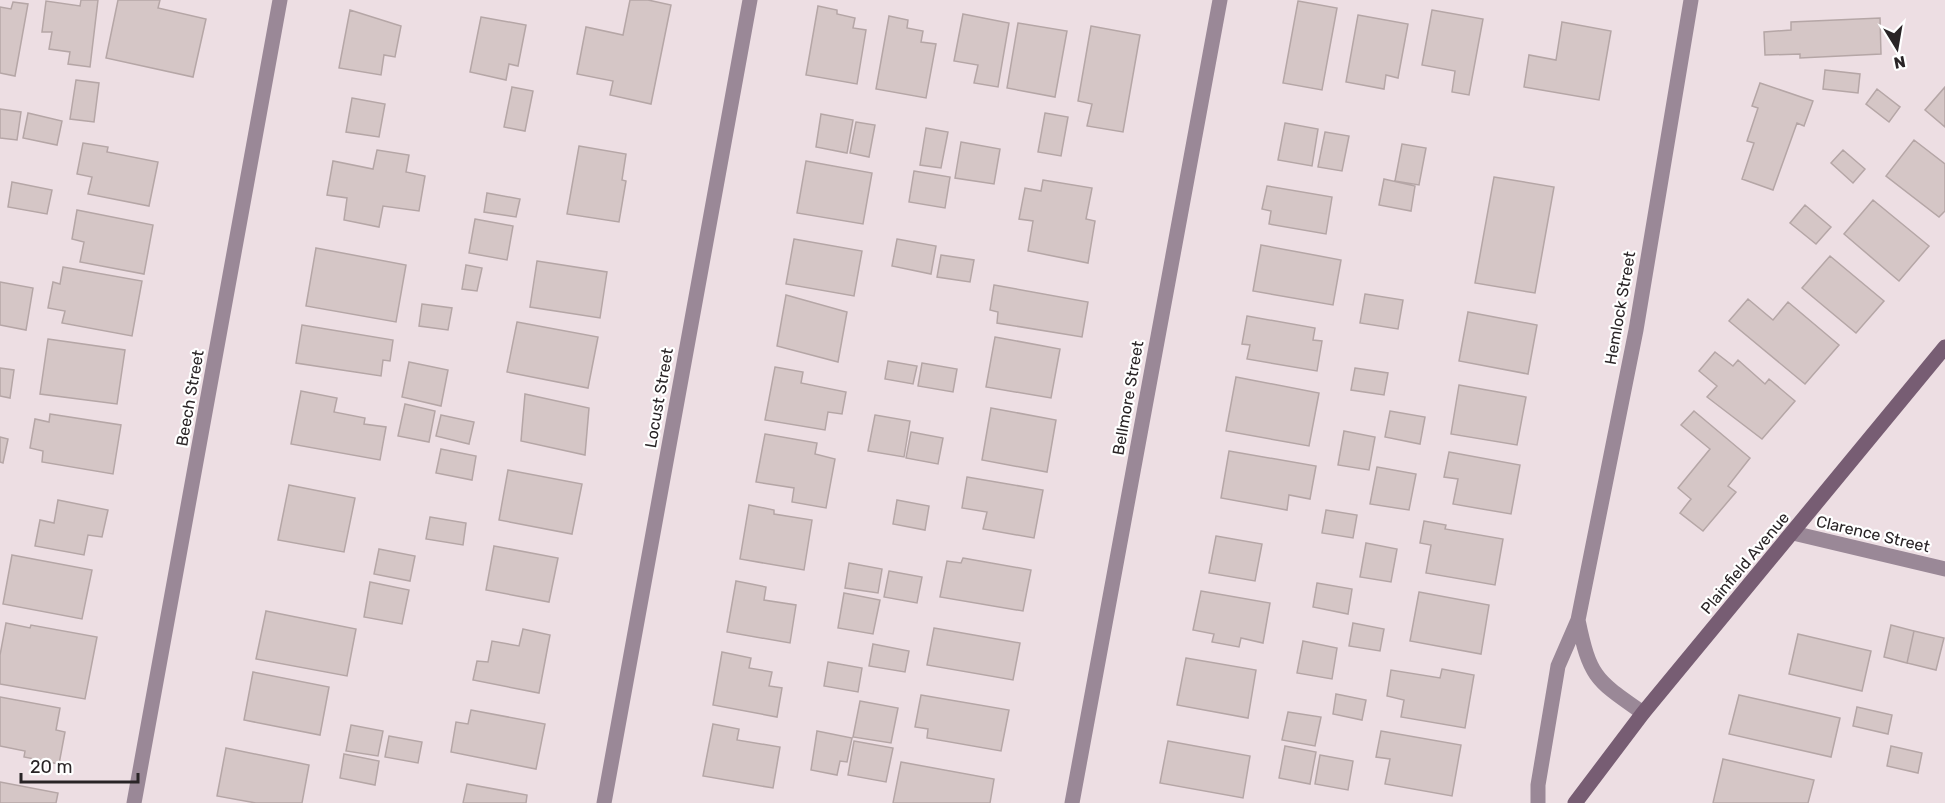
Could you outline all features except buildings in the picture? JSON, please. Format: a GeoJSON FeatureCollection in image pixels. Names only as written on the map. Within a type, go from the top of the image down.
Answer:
{"type":"FeatureCollection","features":[{"type":"Feature","properties":{"kind":"main road","name":"Plainfield Avenue"},"geometry":{"type":"LineString","coordinates":[[1575,803],[1643,713],[1945,347]]}},
{"type":"Feature","properties":{"kind":"street","name":"Beech Street"},"geometry":{"type":"LineString","coordinates":[[134,803],[280,0]]}},
{"type":"Feature","properties":{"kind":"street","name":"Locust Street"},"geometry":{"type":"LineString","coordinates":[[604,803],[750,0]]}},
{"type":"Feature","properties":{"kind":"street","name":"Bellmore Street"},"geometry":{"type":"LineString","coordinates":[[1072,803],[1220,0]]}},
{"type":"Feature","properties":{"kind":"street","name":"Hemlock Street"},"geometry":{"type":"LineString","coordinates":[[1538,803],[1538,784],[1558,666],[1578,620],[1636,330],[1691,0]]}},
{"type":"Feature","properties":{"kind":"street","name":"Clarence Street"},"geometry":{"type":"LineString","coordinates":[[1793,534],[1945,569]]}},
{"type":"Feature","properties":{"kind":"street","name":"Hemlock Street"},"geometry":{"type":"LineString","coordinates":[[1578,620],[1586,659],[1598,679],[1643,713]]}}]}
